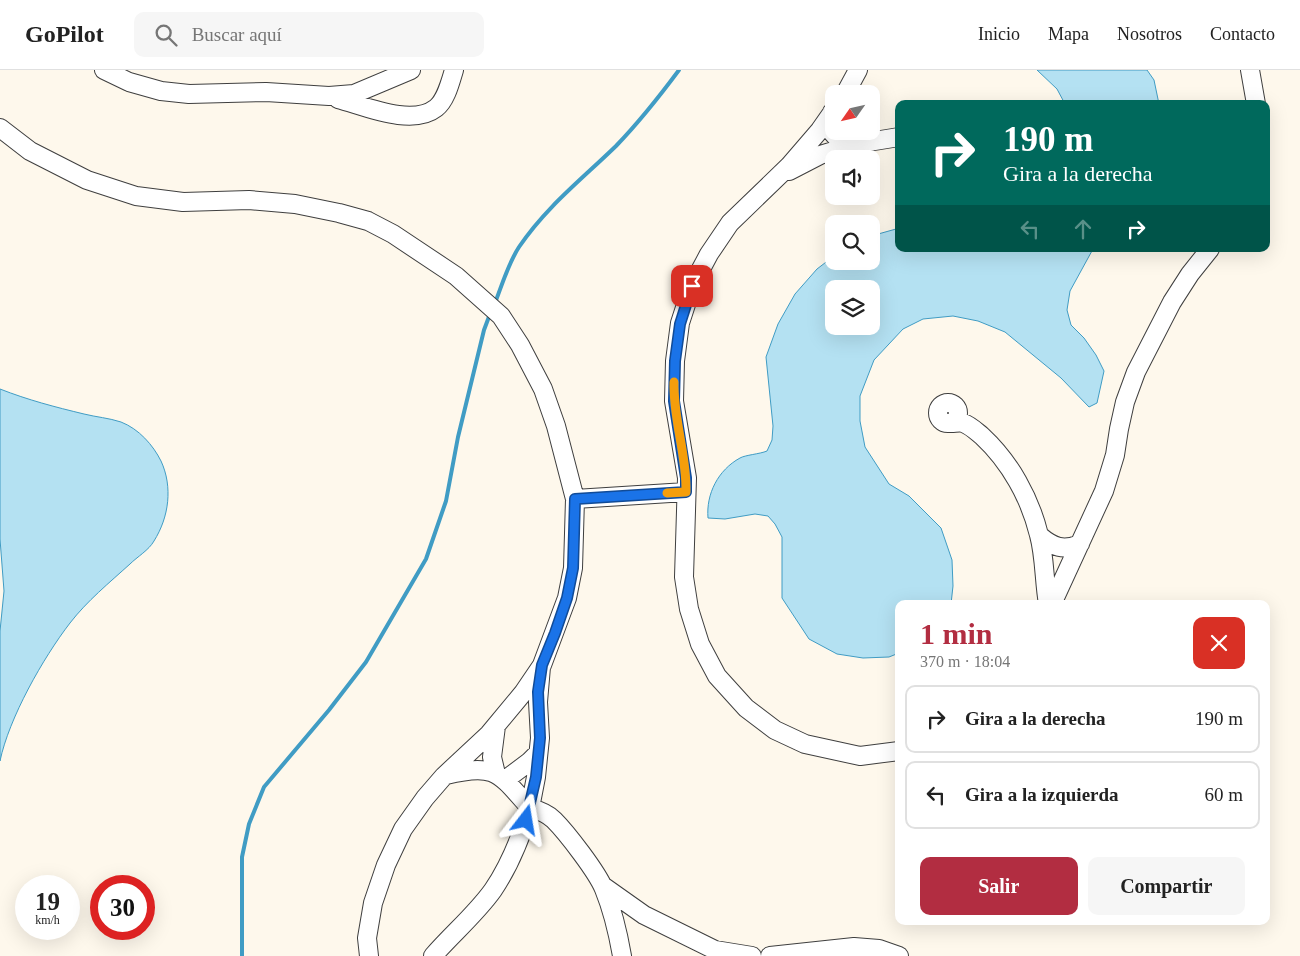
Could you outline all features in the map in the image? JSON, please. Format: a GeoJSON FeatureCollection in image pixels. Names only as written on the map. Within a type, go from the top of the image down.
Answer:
{"type":"FeatureCollection","features":[{"type":"Feature","properties":{"kind":"street"},"geometry":{"type":"LineString","coordinates":[[104,70],[129,82],[161,91],[189,94],[266,92],[329,96],[354,94],[411,70]]}},
{"type":"Feature","properties":{"kind":"street"},"geometry":{"type":"LineString","coordinates":[[329,96],[410,117],[424,114],[436,108],[446,95],[454,70]]}},
{"type":"Feature","properties":{"kind":"street"},"geometry":{"type":"LineString","coordinates":[[850,85],[858,70]]}},
{"type":"Feature","properties":{"kind":"street"},"geometry":{"type":"LineString","coordinates":[[1250,70],[1255,100]]}},
{"type":"Feature","properties":{"kind":"street"},"geometry":{"type":"LineString","coordinates":[[825,123],[777,177],[730,223],[709,254],[692,286],[680,324],[675,361],[674,401],[686,478],[684,577],[689,608],[700,644],[717,676],[746,708],[775,730],[805,744],[860,756],[895,752]]}},
{"type":"Feature","properties":{"kind":"street"},"geometry":{"type":"LineString","coordinates":[[0,128],[30,151],[86,180],[136,196],[182,202],[249,200],[295,204],[368,221],[393,234],[456,276],[501,316],[520,344],[543,389],[556,426],[575,499],[573,568],[567,598],[542,665],[496,726],[444,776],[425,798],[403,829],[386,865],[373,903],[367,938],[369,956]]}},
{"type":"Feature","properties":{"kind":"street"},"geometry":{"type":"LineString","coordinates":[[777,177],[820,155],[856,144],[895,138]]}},
{"type":"Feature","properties":{"kind":"street"},"geometry":{"type":"LineString","coordinates":[[842,140],[856,144]]}},
{"type":"Feature","properties":{"kind":"street"},"geometry":{"type":"LineString","coordinates":[[1054,600],[1104,491],[1115,455],[1118,428],[1136,372],[1172,302],[1190,274],[1208,252]]}},
{"type":"Feature","properties":{"kind":"street"},"geometry":{"type":"LineString","coordinates":[[958,419],[975,430],[990,444],[1007,464],[1023,490],[1035,518],[1040,536],[1048,600]]}},
{"type":"Feature","properties":{"kind":"street"},"geometry":{"type":"LineString","coordinates":[[575,499],[686,492]]}},
{"type":"Feature","properties":{"kind":"street"},"geometry":{"type":"LineString","coordinates":[[1040,536],[1048,544],[1062,548],[1070,548],[1080,544]]}},
{"type":"Feature","properties":{"kind":"street"},"geometry":{"type":"LineString","coordinates":[[433,956],[493,891],[508,866],[523,831],[536,777],[540,738],[538,692],[542,665]]}},
{"type":"Feature","properties":{"kind":"street"},"geometry":{"type":"LineString","coordinates":[[496,726],[492,757],[501,777],[530,808],[539,810],[553,819],[585,859],[603,886],[618,927],[622,956]]}},
{"type":"Feature","properties":{"kind":"street"},"geometry":{"type":"LineString","coordinates":[[444,776],[477,769],[501,777],[523,768],[538,753]]}},
{"type":"Feature","properties":{"kind":"street"},"geometry":{"type":"LineString","coordinates":[[603,886],[644,915],[718,953],[752,956]]}},
{"type":"Feature","properties":{"kind":"street"},"geometry":{"type":"LineString","coordinates":[[618,927],[644,915]]}},
{"type":"Feature","properties":{"kind":"street"},"geometry":{"type":"LineString","coordinates":[[770,956],[854,947],[879,949],[899,956]]}},
{"type":"Feature","properties":{"kind":"water"},"geometry":{"type":"Polygon","coordinates":[[[1037,70],[1147,70],[1154,80],[1158,100],[1063,100],[1057,89],[1037,70]]]}},
{"type":"Feature","properties":{"kind":"water"},"geometry":{"type":"Polygon","coordinates":[[[895,229],[895,252],[1091,252],[1070,291],[1067,310],[1071,325],[1084,338],[1104,371],[1097,403],[1089,407],[1061,378],[1005,332],[978,321],[953,316],[923,319],[903,329],[874,360],[860,396],[860,421],[865,447],[889,484],[909,496],[941,528],[952,560],[951,600],[895,600],[895,655],[889,657],[863,658],[837,654],[809,639],[782,598],[782,537],[768,516],[755,514],[725,519],[708,518],[711,492],[725,469],[742,457],[767,451],[772,440],[773,426],[766,357],[778,324],[795,294],[817,269],[825,263],[825,270],[880,270],[880,233],[895,229]]]}},
{"type":"Feature","properties":{"kind":"water"},"geometry":{"type":"Polygon","coordinates":[[[0,389],[42,403],[121,422],[134,429],[150,443],[161,461],[167,481],[168,502],[163,522],[152,544],[98,592],[70,623],[49,653],[19,708],[4,744],[0,761],[0,631],[4,591],[0,539],[0,389]]]}},
{"type":"Feature","properties":{"kind":"waterway"},"geometry":{"type":"LineString","coordinates":[[495,303],[519,247],[541,219],[616,146],[649,109],[679,70]]}},
{"type":"Feature","properties":{"kind":"waterway"},"geometry":{"type":"LineString","coordinates":[[242,956],[242,857],[249,824],[264,787],[329,710],[366,662],[426,559],[446,501],[458,437],[484,330],[490,314]]}},
{"type":"Feature","properties":{"kind":"slow traffic"},"geometry":{"type":"LineString","coordinates":[[667,493],[686,492],[686,478],[674,401],[674,382]]}},
{"type":"Feature","properties":{"kind":"route"},"geometry":{"type":"LineString","coordinates":[[526,820],[536,777],[540,738],[538,692],[542,665],[567,598],[573,568],[575,499],[686,492],[686,478],[674,401],[675,361],[680,324],[692,286]]}}]}
